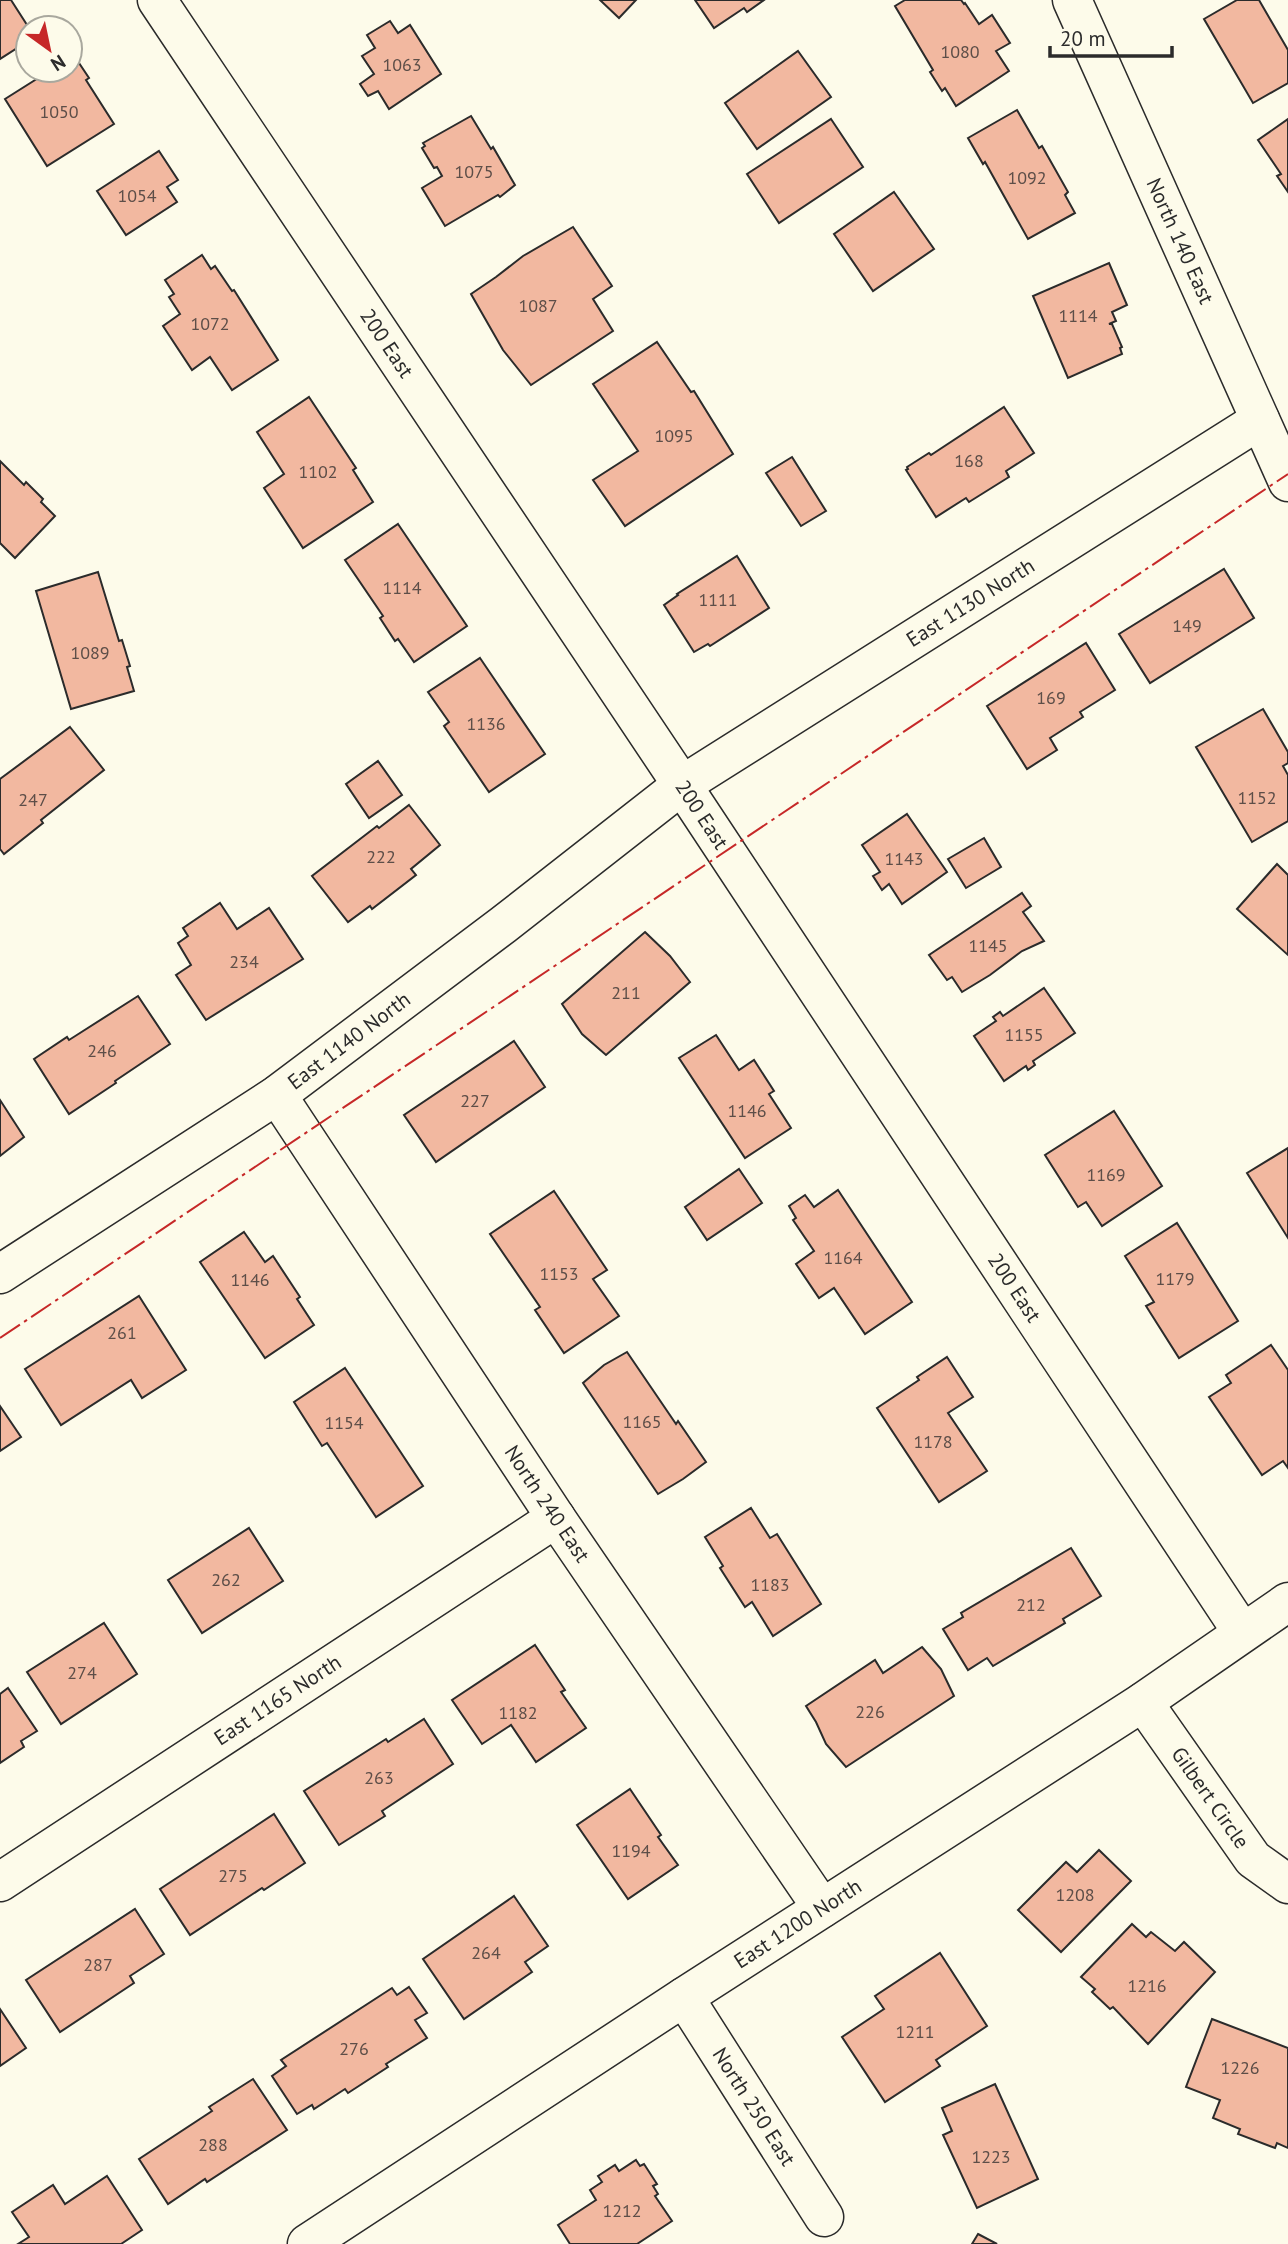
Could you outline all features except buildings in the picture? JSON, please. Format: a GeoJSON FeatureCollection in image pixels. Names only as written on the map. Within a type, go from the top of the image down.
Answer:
{"type":"FeatureCollection","features":[{"type":"Feature","properties":{"kind":"street","name":"200 East"},"geometry":{"type":"LineString","coordinates":[[158,0],[682,785],[1242,1632]]}},
{"type":"Feature","properties":{"kind":"street","name":"North 140 East"},"geometry":{"type":"LineString","coordinates":[[1072,0],[1288,482]]}},
{"type":"Feature","properties":{"kind":"street","name":"East 1130 North"},"geometry":{"type":"LineString","coordinates":[[682,785],[1261,421]]}},
{"type":"Feature","properties":{"kind":"street","name":"East 1140 North"},"geometry":{"type":"LineString","coordinates":[[0,1274],[277,1095],[503,925],[682,785]]}},
{"type":"Feature","properties":{"kind":"street","name":"North 240 East"},"geometry":{"type":"LineString","coordinates":[[277,1095],[556,1518],[822,1909]]}},
{"type":"Feature","properties":{"kind":"street","name":"East 1165 North"},"geometry":{"type":"LineString","coordinates":[[0,1882],[556,1518]]}},
{"type":"Feature","properties":{"kind":"street","name":"East 1200 North"},"geometry":{"type":"LineString","coordinates":[[307,2244],[684,1997],[1143,1702],[1288,1602]]}},
{"type":"Feature","properties":{"kind":"street","name":"Gilbert Circle"},"geometry":{"type":"LineString","coordinates":[[1143,1702],[1253,1859],[1288,1884]]}},
{"type":"Feature","properties":{"kind":"street","name":"North 250 East"},"geometry":{"type":"LineString","coordinates":[[684,1997],[824,2217]]}},
{"type":"Feature","properties":{"kind":"power"},"geometry":{"type":"LineString","coordinates":[[0,1338],[1288,474]]}}]}
